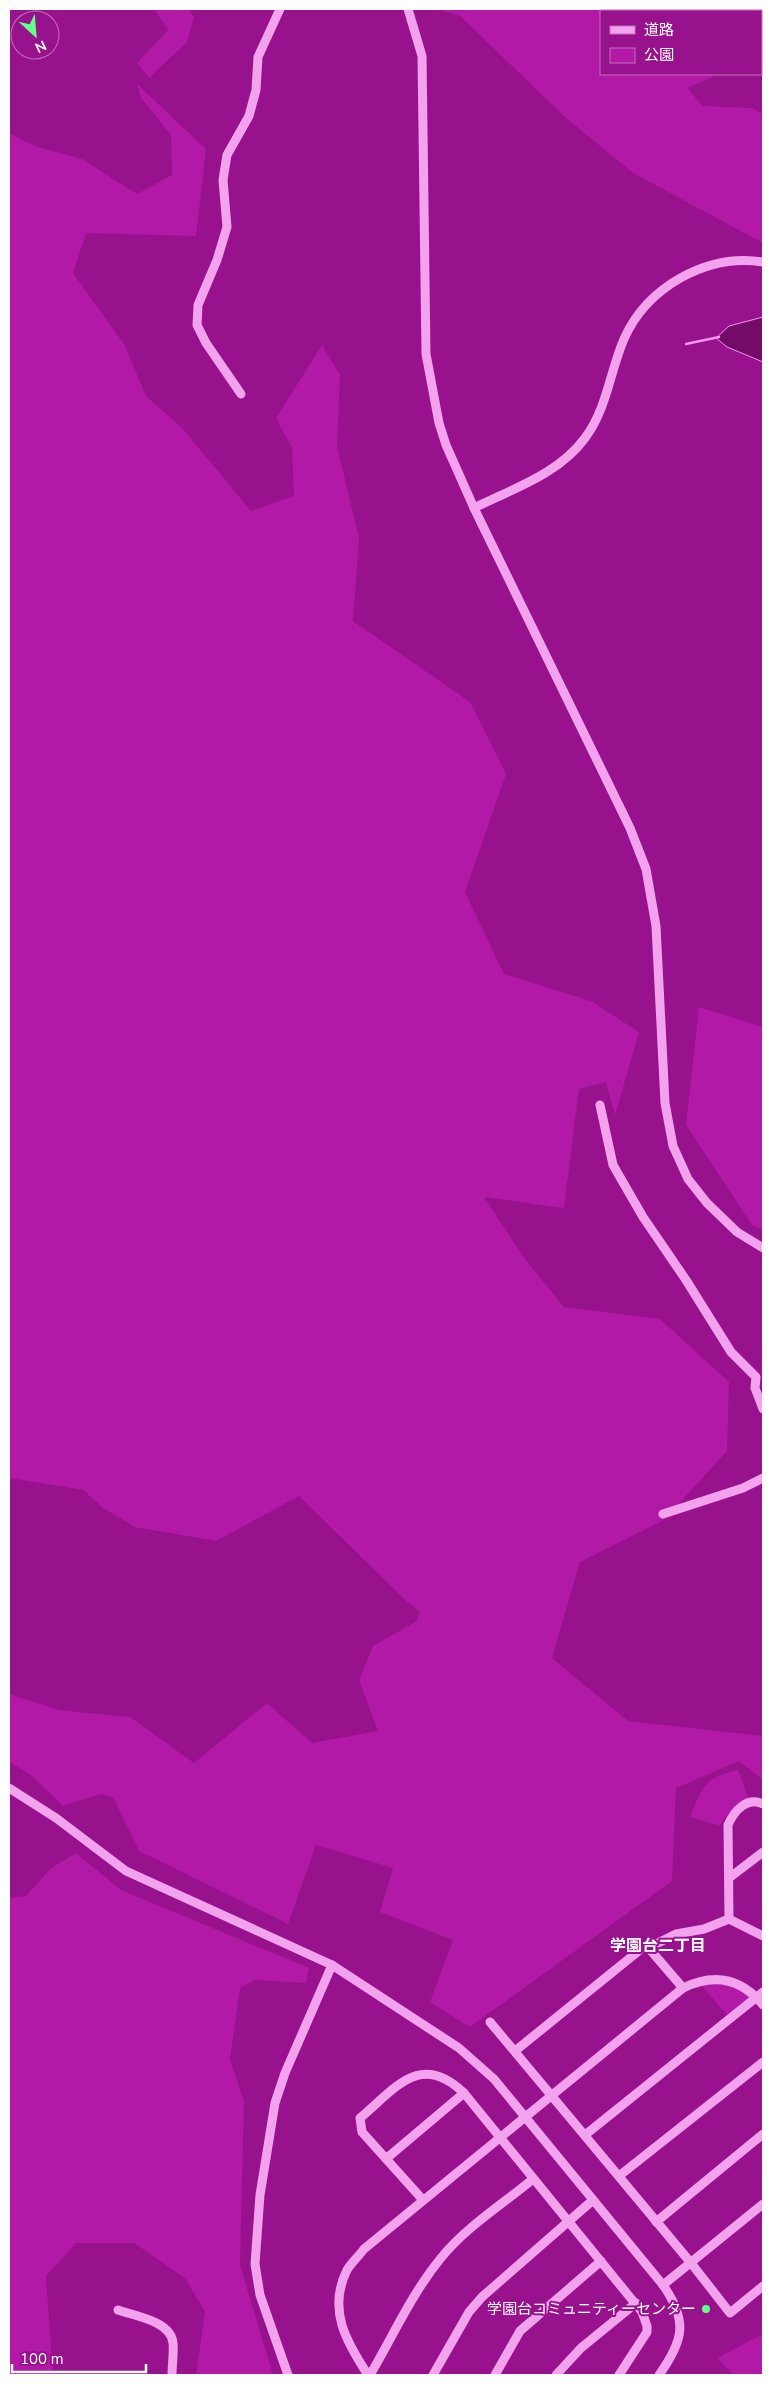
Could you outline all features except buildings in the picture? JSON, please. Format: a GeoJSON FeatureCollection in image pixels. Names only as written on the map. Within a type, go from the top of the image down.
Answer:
{"type":"FeatureCollection","features":[{"type":"Feature","properties":{"kind":"street"},"geometry":{"type":"LineString","coordinates":[[242,394],[206,344],[197,325],[198,305],[217,260],[227,227],[223,180],[227,155],[249,116],[256,90],[258,57],[280,9]]}},
{"type":"Feature","properties":{"kind":"street"},"geometry":{"type":"LineString","coordinates":[[408,9],[419,42],[422,65],[426,354],[434,398],[446,444],[474,508],[630,828],[646,870],[656,926],[665,1103],[673,1146],[688,1179],[707,1202],[737,1232],[763,1248]]}},
{"type":"Feature","properties":{"kind":"street"},"geometry":{"type":"LineString","coordinates":[[474,508],[549,471],[586,438],[598,414],[624,339],[639,314],[658,293],[683,276],[706,267],[727,261],[763,262]]}},
{"type":"Feature","properties":{"kind":"street"},"geometry":{"type":"LineString","coordinates":[[600,1105],[613,1165],[643,1217],[686,1280],[731,1352],[756,1377],[755,1388],[763,1409]]}},
{"type":"Feature","properties":{"kind":"street"},"geometry":{"type":"LineString","coordinates":[[663,1514],[743,1488],[763,1478]]}},
{"type":"Feature","properties":{"kind":"street"},"geometry":{"type":"LineString","coordinates":[[9,1788],[56,1818],[126,1871],[332,1965],[472,2058],[494,2079],[663,2285],[678,2309],[681,2327],[676,2348],[659,2375]]}},
{"type":"Feature","properties":{"kind":"street"},"geometry":{"type":"LineString","coordinates":[[729,1919],[728,1825],[737,1809],[750,1802],[763,1804]]}},
{"type":"Feature","properties":{"kind":"street"},"geometry":{"type":"LineString","coordinates":[[729,1878],[763,1852]]}},
{"type":"Feature","properties":{"kind":"street"},"geometry":{"type":"LineString","coordinates":[[515,2051],[646,1945],[652,1946],[676,1934],[704,1929],[729,1919],[761,1932]]}},
{"type":"Feature","properties":{"kind":"street"},"geometry":{"type":"LineString","coordinates":[[646,1945],[683,1988]]}},
{"type":"Feature","properties":{"kind":"street"},"geometry":{"type":"LineString","coordinates":[[288,2375],[260,2295],[255,2264],[260,2195],[275,2103],[285,2073],[332,1965]]}},
{"type":"Feature","properties":{"kind":"street"},"geometry":{"type":"LineString","coordinates":[[533,2179],[455,2242],[440,2258],[424,2280],[369,2375],[344,2338],[339,2301],[347,2269],[364,2249],[683,1988],[693,1983],[717,1978],[738,1984],[761,1998],[584,2135]]}},
{"type":"Feature","properties":{"kind":"street"},"geometry":{"type":"LineString","coordinates":[[490,2022],[691,2263],[730,2313],[763,2286]]}},
{"type":"Feature","properties":{"kind":"street"},"geometry":{"type":"LineString","coordinates":[[619,2176],[763,2062]]}},
{"type":"Feature","properties":{"kind":"street"},"geometry":{"type":"LineString","coordinates":[[423,2200],[362,2132],[360,2118],[409,2078],[421,2073],[439,2075],[451,2081],[464,2093],[636,2303],[645,2320],[647,2332],[619,2375]]}},
{"type":"Feature","properties":{"kind":"street"},"geometry":{"type":"LineString","coordinates":[[387,2158],[464,2093]]}},
{"type":"Feature","properties":{"kind":"street"},"geometry":{"type":"LineString","coordinates":[[656,2222],[763,2134]]}},
{"type":"Feature","properties":{"kind":"street"},"geometry":{"type":"LineString","coordinates":[[433,2375],[469,2312],[482,2297],[593,2200]]}},
{"type":"Feature","properties":{"kind":"street"},"geometry":{"type":"LineString","coordinates":[[663,2285],[763,2204]]}},
{"type":"Feature","properties":{"kind":"street"},"geometry":{"type":"LineString","coordinates":[[495,2375],[520,2331],[601,2261]]}},
{"type":"Feature","properties":{"kind":"street"},"geometry":{"type":"LineString","coordinates":[[556,2375],[581,2348],[636,2303]]}},
{"type":"Feature","properties":{"kind":"street"},"geometry":{"type":"LineString","coordinates":[[118,2310],[164,2326],[170,2333],[173,2342],[172,2375]]}},
{"type":"Feature","properties":{"kind":"green space"},"geometry":{"type":"Polygon","coordinates":[[[154,9],[189,9],[194,17],[187,42],[149,78],[137,63],[168,30],[154,9]]]}},
{"type":"Feature","properties":{"kind":"green space"},"geometry":{"type":"Polygon","coordinates":[[[437,9],[763,9],[762,44],[762,10],[600,10],[600,75],[716,75],[688,88],[702,106],[752,108],[763,114],[763,243],[633,173],[565,117],[460,16],[437,9]]]}},
{"type":"Feature","properties":{"kind":"green space"},"geometry":{"type":"Polygon","coordinates":[[[137,84],[206,149],[196,236],[86,233],[73,273],[124,344],[146,396],[183,429],[251,511],[294,496],[292,448],[276,418],[322,345],[340,375],[337,446],[359,538],[353,621],[470,702],[506,774],[465,892],[504,974],[591,1001],[639,1032],[615,1115],[606,1082],[579,1089],[564,1208],[484,1197],[525,1259],[564,1307],[660,1319],[729,1382],[727,1451],[664,1520],[580,1562],[552,1658],[628,1721],[763,1736],[763,1780],[739,1761],[676,1788],[672,1881],[470,2027],[430,2002],[453,1940],[380,1912],[393,1868],[316,1845],[288,1924],[139,1851],[113,1797],[101,1794],[63,1806],[31,1775],[9,1762],[9,1694],[59,1710],[130,1717],[194,1763],[267,1703],[312,1743],[378,1731],[359,1680],[373,1646],[417,1621],[420,1612],[403,1598],[299,1496],[216,1541],[135,1527],[103,1508],[83,1490],[9,1478],[9,133],[34,146],[82,159],[137,194],[172,175],[171,135],[141,98],[137,84]]]}},
{"type":"Feature","properties":{"kind":"green space"},"geometry":{"type":"Polygon","coordinates":[[[699,1007],[763,1027],[763,1230],[752,1225],[686,1125],[699,1007]]]}},
{"type":"Feature","properties":{"kind":"green space"},"geometry":{"type":"Polygon","coordinates":[[[738,1770],[750,1802],[732,1810],[720,1826],[690,1817],[698,1798],[711,1780],[738,1770]]]}},
{"type":"Feature","properties":{"kind":"green space"},"geometry":{"type":"Polygon","coordinates":[[[76,1853],[121,1890],[309,1968],[306,1983],[255,1980],[240,1988],[230,2059],[244,2101],[240,2265],[273,2375],[196,2375],[205,2312],[185,2278],[134,2243],[76,2243],[46,2276],[53,2375],[9,2375],[9,1898],[26,1896],[50,1869],[76,1853]]]}},
{"type":"Feature","properties":{"kind":"green space"},"geometry":{"type":"Polygon","coordinates":[[[708,1983],[731,1987],[751,1998],[728,2016],[701,1985],[708,1983]]]}},
{"type":"Feature","properties":{"kind":"green space"},"geometry":{"type":"Polygon","coordinates":[[[763,2334],[763,2375],[734,2375],[717,2358],[763,2334]]]}},
{"type":"Feature","properties":{"kind":"shaded area"},"geometry":{"type":"Polygon","coordinates":[[[763,317],[763,362],[727,347],[716,338],[729,326],[763,317]]]}},
{"type":"Feature","properties":{"kind":"waterway"},"geometry":{"type":"LineString","coordinates":[[686,344],[719,337]]}},
{"type":"Feature","properties":{"kind":"place","name":"学園台コミュニティーセンター"},"geometry":{"type":"Point","coordinates":[706,2309]}},
{"type":"Feature","properties":{"kind":"district","name":"学園台二丁目"},"geometry":{"type":"Point","coordinates":[658,1946]}}]}
